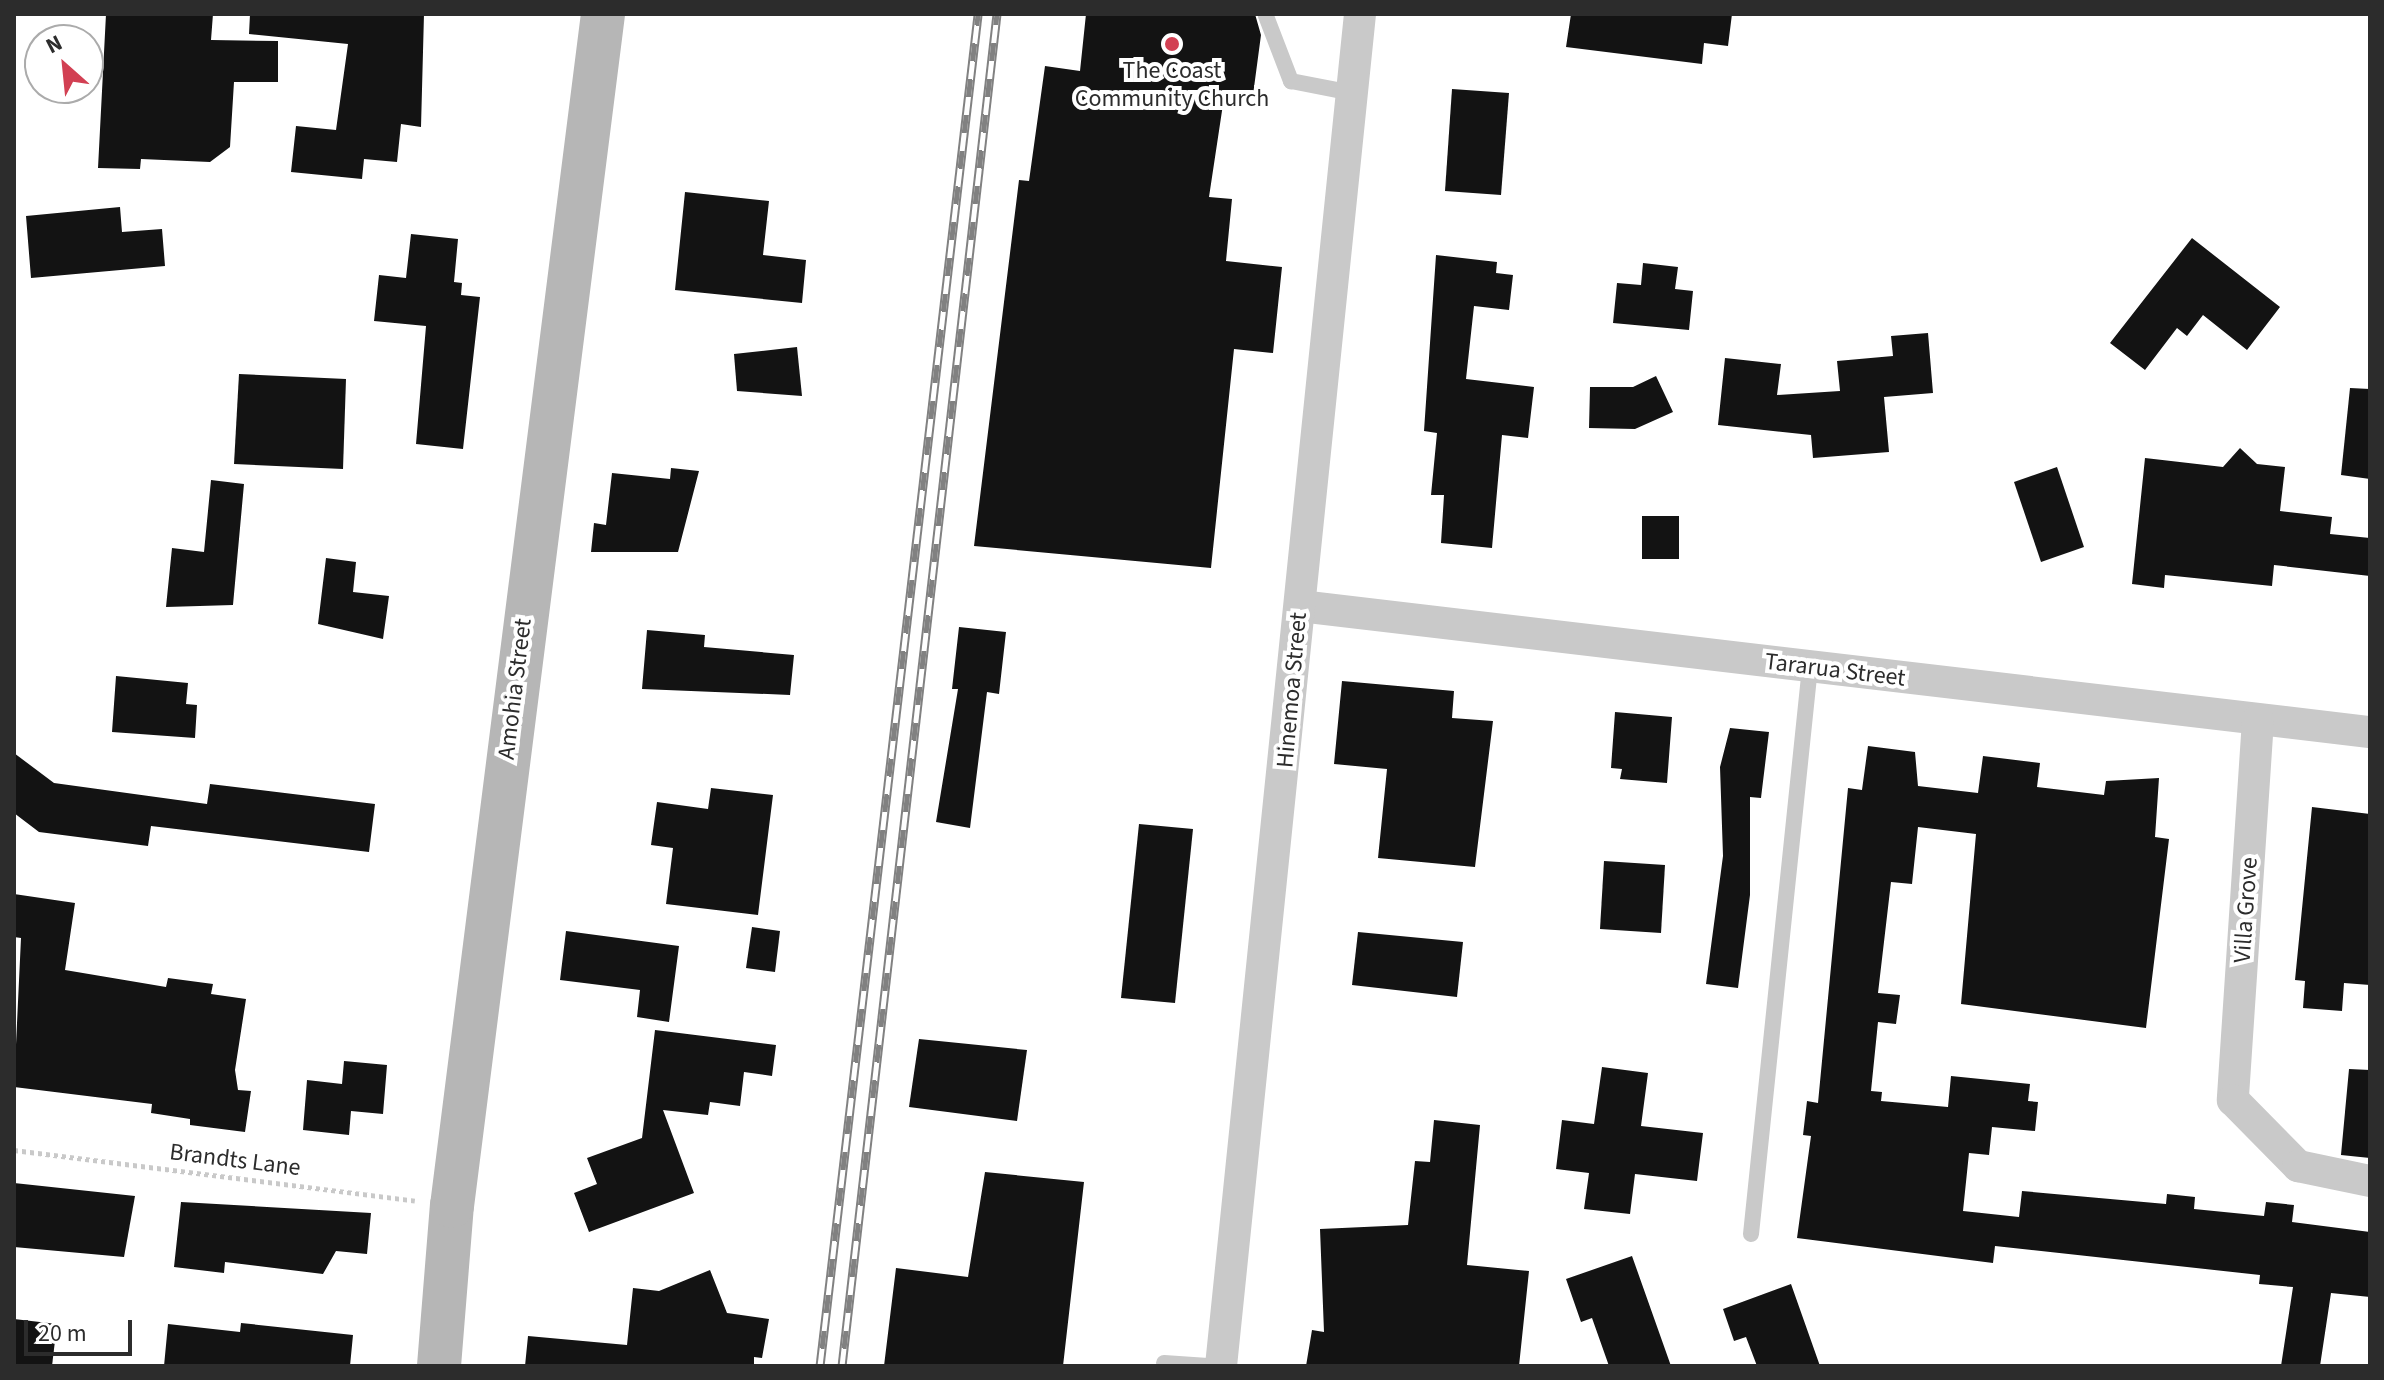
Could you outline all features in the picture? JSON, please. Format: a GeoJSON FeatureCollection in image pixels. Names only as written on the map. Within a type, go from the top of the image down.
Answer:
{"type":"FeatureCollection","features":[{"type":"Feature","properties":{"kind":"main road","name":"Amohia Street"},"geometry":{"type":"LineString","coordinates":[[439,1366],[452,1206],[603,14]]}},
{"type":"Feature","properties":{"kind":"street","name":"Hinemoa Street"},"geometry":{"type":"LineString","coordinates":[[1221,1366],[1300,606],[1313,421],[1360,14]]}},
{"type":"Feature","properties":{"kind":"street","name":"Tararua Street"},"geometry":{"type":"LineString","coordinates":[[1300,606],[2370,732]]}},
{"type":"Feature","properties":{"kind":"street","name":"Villa Grove"},"geometry":{"type":"LineString","coordinates":[[2258,720],[2233,1100],[2298,1166],[2370,1181]]}},
{"type":"Feature","properties":{"kind":"lane"},"geometry":{"type":"LineString","coordinates":[[1266,16],[1291,81],[1352,93]]}},
{"type":"Feature","properties":{"kind":"lane"},"geometry":{"type":"LineString","coordinates":[[1751,1234],[1810,667]]}},
{"type":"Feature","properties":{"kind":"lane"},"geometry":{"type":"LineString","coordinates":[[1164,1363],[1208,1366]]}},
{"type":"Feature","properties":{"kind":"path","name":"Brandts Lane"},"geometry":{"type":"LineString","coordinates":[[14,1150],[452,1206]]}},
{"type":"Feature","properties":{"kind":"building"},"geometry":{"type":"Polygon","coordinates":[[[106,14],[213,14],[211,40],[278,41],[278,82],[234,82],[230,147],[210,162],[141,159],[140,169],[98,168],[101,104],[104,104],[106,14]]]}},
{"type":"Feature","properties":{"kind":"building"},"geometry":{"type":"Polygon","coordinates":[[[250,14],[424,14],[421,127],[401,124],[397,162],[364,159],[362,179],[291,172],[296,126],[336,130],[348,44],[249,34],[250,14]]]}},
{"type":"Feature","properties":{"kind":"building"},"geometry":{"type":"Polygon","coordinates":[[[1086,14],[1255,14],[1261,35],[1253,95],[1225,91],[1209,197],[1232,199],[1226,261],[1282,267],[1273,353],[1234,349],[1211,568],[974,546],[1019,180],[1029,181],[1045,66],[1080,71],[1086,14]]]}},
{"type":"Feature","properties":{"kind":"building"},"geometry":{"type":"Polygon","coordinates":[[[1571,14],[1732,14],[1728,46],[1704,43],[1702,64],[1566,47],[1571,14]]]}},
{"type":"Feature","properties":{"kind":"building"},"geometry":{"type":"Polygon","coordinates":[[[1452,89],[1509,93],[1501,195],[1445,191],[1452,89]]]}},
{"type":"Feature","properties":{"kind":"building"},"geometry":{"type":"Polygon","coordinates":[[[685,192],[769,201],[763,255],[806,260],[802,303],[675,290],[685,192]]]}},
{"type":"Feature","properties":{"kind":"building"},"geometry":{"type":"Polygon","coordinates":[[[120,207],[122,232],[162,229],[165,266],[31,278],[26,216],[120,207]]]}},
{"type":"Feature","properties":{"kind":"building"},"geometry":{"type":"Polygon","coordinates":[[[411,234],[458,239],[454,282],[462,283],[461,295],[480,297],[463,449],[416,444],[426,326],[374,321],[379,275],[406,278],[411,234]]]}},
{"type":"Feature","properties":{"kind":"building"},"geometry":{"type":"Polygon","coordinates":[[[2192,238],[2280,307],[2247,350],[2203,315],[2187,336],[2177,328],[2145,370],[2110,343],[2192,238]]]}},
{"type":"Feature","properties":{"kind":"building"},"geometry":{"type":"Polygon","coordinates":[[[1436,255],[1497,262],[1496,273],[1513,275],[1509,310],[1474,306],[1466,379],[1534,387],[1528,438],[1502,435],[1492,548],[1441,543],[1444,495],[1431,495],[1437,433],[1424,431],[1436,255]]]}},
{"type":"Feature","properties":{"kind":"building"},"geometry":{"type":"Polygon","coordinates":[[[1643,263],[1678,267],[1675,289],[1693,291],[1689,330],[1613,323],[1617,283],[1641,285],[1643,263]]]}},
{"type":"Feature","properties":{"kind":"building"},"geometry":{"type":"Polygon","coordinates":[[[1928,333],[1933,393],[1884,397],[1889,452],[1813,458],[1811,435],[1718,425],[1725,358],[1781,364],[1777,395],[1840,391],[1837,361],[1893,356],[1891,336],[1928,333]]]}},
{"type":"Feature","properties":{"kind":"building"},"geometry":{"type":"Polygon","coordinates":[[[797,347],[802,396],[737,391],[734,354],[797,347]]]}},
{"type":"Feature","properties":{"kind":"building"},"geometry":{"type":"Polygon","coordinates":[[[239,374],[346,379],[343,469],[234,464],[239,374]]]}},
{"type":"Feature","properties":{"kind":"building"},"geometry":{"type":"Polygon","coordinates":[[[1656,376],[1673,412],[1635,429],[1589,428],[1590,387],[1633,387],[1656,376]]]}},
{"type":"Feature","properties":{"kind":"building"},"geometry":{"type":"Polygon","coordinates":[[[2350,388],[2370,389],[2370,479],[2341,475],[2350,388]]]}},
{"type":"Feature","properties":{"kind":"building"},"geometry":{"type":"Polygon","coordinates":[[[2240,448],[2257,464],[2285,467],[2280,511],[2332,517],[2330,534],[2370,538],[2370,576],[2274,565],[2272,586],[2165,575],[2164,588],[2132,584],[2145,458],[2223,467],[2240,448]]]}},
{"type":"Feature","properties":{"kind":"building"},"geometry":{"type":"Polygon","coordinates":[[[2057,467],[2084,547],[2041,562],[2014,482],[2057,467]]]}},
{"type":"Feature","properties":{"kind":"building"},"geometry":{"type":"Polygon","coordinates":[[[671,468],[699,471],[678,552],[591,552],[594,523],[606,525],[612,473],[670,479],[671,468]]]}},
{"type":"Feature","properties":{"kind":"building"},"geometry":{"type":"Polygon","coordinates":[[[211,480],[244,484],[233,605],[166,607],[172,548],[204,552],[211,480]]]}},
{"type":"Feature","properties":{"kind":"building"},"geometry":{"type":"Polygon","coordinates":[[[1642,516],[1679,516],[1679,559],[1642,559],[1642,516]]]}},
{"type":"Feature","properties":{"kind":"building"},"geometry":{"type":"Polygon","coordinates":[[[326,558],[356,562],[353,592],[389,596],[383,639],[318,624],[326,558]]]}},
{"type":"Feature","properties":{"kind":"building"},"geometry":{"type":"Polygon","coordinates":[[[959,627],[1006,632],[999,694],[987,692],[970,828],[936,822],[958,689],[952,689],[959,627]]]}},
{"type":"Feature","properties":{"kind":"building"},"geometry":{"type":"Polygon","coordinates":[[[647,630],[705,635],[704,647],[794,655],[790,695],[642,689],[647,630]]]}},
{"type":"Feature","properties":{"kind":"building"},"geometry":{"type":"Polygon","coordinates":[[[116,676],[188,683],[186,704],[197,705],[195,738],[112,732],[116,676]]]}},
{"type":"Feature","properties":{"kind":"building"},"geometry":{"type":"Polygon","coordinates":[[[1342,681],[1454,691],[1452,718],[1493,721],[1475,867],[1378,858],[1387,769],[1334,764],[1342,681]]]}},
{"type":"Feature","properties":{"kind":"building"},"geometry":{"type":"Polygon","coordinates":[[[1615,712],[1672,717],[1667,783],[1620,779],[1622,769],[1611,768],[1615,712]]]}},
{"type":"Feature","properties":{"kind":"building"},"geometry":{"type":"Polygon","coordinates":[[[1730,728],[1769,732],[1761,798],[1750,797],[1750,895],[1738,988],[1706,984],[1723,856],[1720,767],[1730,728]]]}},
{"type":"Feature","properties":{"kind":"building"},"geometry":{"type":"Polygon","coordinates":[[[1868,746],[1915,752],[1918,786],[1978,793],[1983,756],[2040,763],[2037,787],[2104,795],[2106,781],[2159,778],[2155,837],[2169,839],[2146,1028],[1961,1004],[1976,834],[1918,827],[1912,884],[1891,882],[1878,993],[1900,995],[1896,1024],[1878,1022],[1871,1091],[1882,1092],[1881,1101],[1948,1107],[1951,1076],[2030,1084],[2028,1101],[2038,1102],[2035,1131],[1992,1127],[1989,1155],[1969,1153],[1963,1211],[2019,1217],[2022,1191],[2166,1204],[2167,1194],[2195,1197],[2194,1209],[2264,1216],[2266,1202],[2294,1205],[2292,1222],[2370,1232],[2370,1297],[2331,1293],[2320,1366],[2281,1366],[2293,1287],[2259,1284],[2260,1275],[1995,1246],[1993,1263],[1797,1238],[1811,1136],[1803,1135],[1807,1101],[1818,1103],[1848,788],[1862,790],[1868,746]]]}},
{"type":"Feature","properties":{"kind":"building"},"geometry":{"type":"Polygon","coordinates":[[[14,753],[54,783],[207,804],[210,784],[375,804],[369,852],[151,826],[148,846],[39,832],[14,813],[14,753]]]}},
{"type":"Feature","properties":{"kind":"building"},"geometry":{"type":"Polygon","coordinates":[[[711,788],[773,795],[758,915],[666,904],[673,848],[651,845],[657,802],[708,809],[711,788]]]}},
{"type":"Feature","properties":{"kind":"building"},"geometry":{"type":"Polygon","coordinates":[[[2312,807],[2370,814],[2370,985],[2344,983],[2342,1011],[2303,1008],[2305,981],[2295,980],[2312,807]]]}},
{"type":"Feature","properties":{"kind":"building"},"geometry":{"type":"Polygon","coordinates":[[[1139,824],[1193,829],[1175,1003],[1121,998],[1139,824]]]}},
{"type":"Feature","properties":{"kind":"building"},"geometry":{"type":"Polygon","coordinates":[[[1604,861],[1665,865],[1661,933],[1600,929],[1604,861]]]}},
{"type":"Feature","properties":{"kind":"building"},"geometry":{"type":"Polygon","coordinates":[[[14,894],[75,903],[65,970],[166,987],[168,978],[213,984],[211,994],[246,999],[235,1070],[238,1090],[251,1091],[245,1132],[190,1125],[190,1119],[151,1113],[152,1104],[14,1087],[21,938],[14,937],[14,894]]]}},
{"type":"Feature","properties":{"kind":"building"},"geometry":{"type":"Polygon","coordinates":[[[752,927],[780,931],[775,972],[746,968],[752,927]]]}},
{"type":"Feature","properties":{"kind":"building"},"geometry":{"type":"Polygon","coordinates":[[[566,931],[679,946],[669,1022],[637,1017],[640,990],[560,980],[566,931]]]}},
{"type":"Feature","properties":{"kind":"building"},"geometry":{"type":"Polygon","coordinates":[[[1358,932],[1463,942],[1457,997],[1352,985],[1358,932]]]}},
{"type":"Feature","properties":{"kind":"building"},"geometry":{"type":"Polygon","coordinates":[[[655,1030],[776,1045],[772,1076],[744,1072],[740,1106],[710,1102],[708,1115],[663,1110],[694,1193],[589,1232],[574,1193],[597,1184],[587,1158],[642,1138],[655,1030]]]}},
{"type":"Feature","properties":{"kind":"building"},"geometry":{"type":"Polygon","coordinates":[[[919,1039],[1027,1050],[1017,1121],[909,1107],[919,1039]]]}},
{"type":"Feature","properties":{"kind":"building"},"geometry":{"type":"Polygon","coordinates":[[[344,1061],[387,1065],[383,1114],[351,1111],[349,1135],[303,1130],[307,1080],[342,1084],[344,1061]]]}},
{"type":"Feature","properties":{"kind":"building"},"geometry":{"type":"Polygon","coordinates":[[[1602,1067],[1648,1073],[1641,1126],[1703,1133],[1697,1181],[1635,1174],[1630,1214],[1584,1209],[1589,1173],[1556,1169],[1562,1120],[1594,1124],[1602,1067]]]}},
{"type":"Feature","properties":{"kind":"building"},"geometry":{"type":"Polygon","coordinates":[[[2349,1069],[2370,1070],[2370,1158],[2341,1155],[2349,1069]]]}},
{"type":"Feature","properties":{"kind":"building"},"geometry":{"type":"Polygon","coordinates":[[[1434,1120],[1480,1125],[1467,1265],[1529,1271],[1519,1366],[1306,1366],[1312,1330],[1324,1332],[1320,1229],[1408,1225],[1415,1161],[1430,1162],[1434,1120]]]}},
{"type":"Feature","properties":{"kind":"building"},"geometry":{"type":"Polygon","coordinates":[[[985,1172],[1084,1182],[1063,1366],[884,1366],[896,1268],[968,1277],[985,1172]]]}},
{"type":"Feature","properties":{"kind":"building"},"geometry":{"type":"Polygon","coordinates":[[[14,1183],[135,1196],[124,1257],[14,1247],[14,1183]]]}},
{"type":"Feature","properties":{"kind":"building"},"geometry":{"type":"Polygon","coordinates":[[[181,1202],[371,1213],[367,1254],[336,1251],[323,1274],[225,1262],[224,1273],[174,1267],[181,1202]]]}},
{"type":"Feature","properties":{"kind":"building"},"geometry":{"type":"Polygon","coordinates":[[[1632,1256],[1671,1366],[1609,1366],[1592,1318],[1581,1322],[1566,1279],[1632,1256]]]}},
{"type":"Feature","properties":{"kind":"building"},"geometry":{"type":"Polygon","coordinates":[[[710,1270],[727,1313],[769,1319],[762,1358],[754,1357],[754,1366],[525,1366],[528,1336],[627,1345],[633,1288],[659,1291],[710,1270]]]}},
{"type":"Feature","properties":{"kind":"building"},"geometry":{"type":"Polygon","coordinates":[[[1791,1284],[1820,1366],[1757,1366],[1746,1337],[1734,1341],[1723,1309],[1791,1284]]]}},
{"type":"Feature","properties":{"kind":"building"},"geometry":{"type":"Polygon","coordinates":[[[14,1319],[57,1324],[52,1366],[14,1366],[14,1319]]]}},
{"type":"Feature","properties":{"kind":"building"},"geometry":{"type":"Polygon","coordinates":[[[241,1323],[353,1335],[350,1366],[164,1366],[168,1324],[240,1332],[241,1323]]]}},
{"type":"Feature","properties":{"kind":"railway"},"geometry":{"type":"LineString","coordinates":[[820,1366],[978,14]]}},
{"type":"Feature","properties":{"kind":"railway"},"geometry":{"type":"LineString","coordinates":[[842,1366],[997,14]]}},
{"type":"Feature","properties":{"kind":"place","name":"The Coast Community Church"},"geometry":{"type":"Point","coordinates":[1172,44]}}]}
